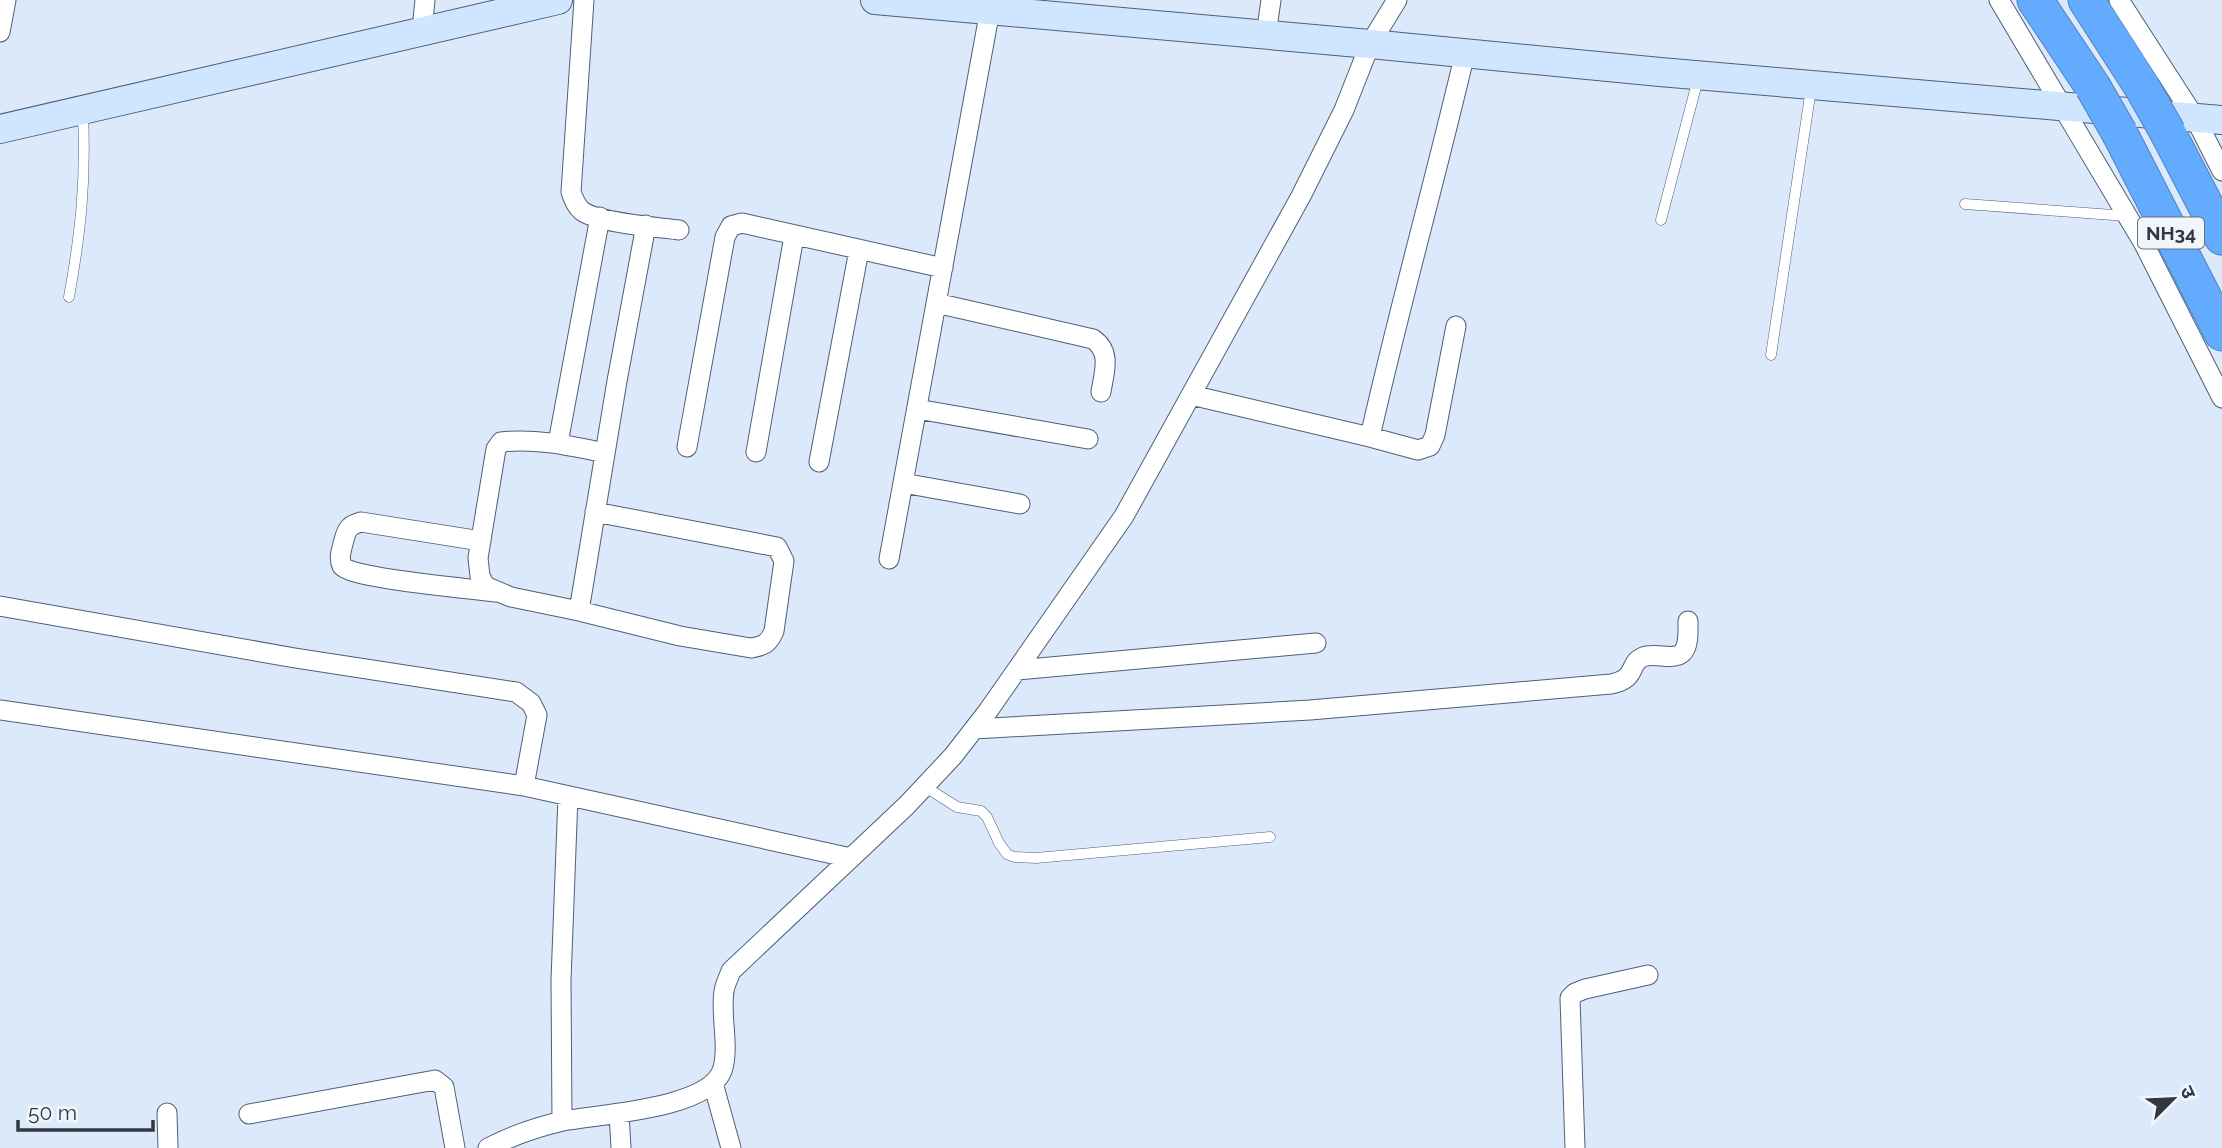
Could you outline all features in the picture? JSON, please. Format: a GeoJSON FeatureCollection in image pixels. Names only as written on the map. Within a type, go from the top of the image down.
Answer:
{"type":"FeatureCollection","features":[{"type":"Feature","properties":{"kind":"highway","name":"NH34"},"geometry":{"type":"LineString","coordinates":[[2035,0],[2093,87],[2120,134],[2222,333]]}},
{"type":"Feature","properties":{"kind":"highway","name":"NH34"},"geometry":{"type":"LineString","coordinates":[[2086,0],[2142,87],[2195,123],[2222,237]]}},
{"type":"Feature","properties":{"kind":"street"},"geometry":{"type":"LineString","coordinates":[[0,32],[6,0]]}},
{"type":"Feature","properties":{"kind":"street"},"geometry":{"type":"LineString","coordinates":[[422,30],[425,0]]}},
{"type":"Feature","properties":{"kind":"street"},"geometry":{"type":"LineString","coordinates":[[0,128],[558,0]]}},
{"type":"Feature","properties":{"kind":"street"},"geometry":{"type":"LineString","coordinates":[[584,0],[571,192],[576,205],[585,213],[600,217],[679,230]]}},
{"type":"Feature","properties":{"kind":"street"},"geometry":{"type":"LineString","coordinates":[[875,0],[2063,106],[2195,123]]}},
{"type":"Feature","properties":{"kind":"street"},"geometry":{"type":"LineString","coordinates":[[1266,35],[1271,0]]}},
{"type":"Feature","properties":{"kind":"street"},"geometry":{"type":"LineString","coordinates":[[488,1148],[528,1131],[562,1121],[683,1100],[713,1083],[721,1072],[724,1058],[724,989],[731,971],[953,757],[1124,516],[1301,196],[1344,110],[1370,44],[1398,0]]}},
{"type":"Feature","properties":{"kind":"street"},"geometry":{"type":"LineString","coordinates":[[1999,0],[2165,282],[2222,398]]}},
{"type":"Feature","properties":{"kind":"street"},"geometry":{"type":"LineString","coordinates":[[2119,0],[2222,171]]}},
{"type":"Feature","properties":{"kind":"street"},"geometry":{"type":"LineString","coordinates":[[889,559],[990,10]]}},
{"type":"Feature","properties":{"kind":"street"},"geometry":{"type":"LineString","coordinates":[[1370,437],[1398,314],[1433,187],[1465,53]]}},
{"type":"Feature","properties":{"kind":"street"},"geometry":{"type":"LineString","coordinates":[[558,443],[600,217]]}},
{"type":"Feature","properties":{"kind":"street"},"geometry":{"type":"LineString","coordinates":[[687,447],[725,237],[731,226],[742,223],[943,268]]}},
{"type":"Feature","properties":{"kind":"street"},"geometry":{"type":"LineString","coordinates":[[579,611],[646,225]]}},
{"type":"Feature","properties":{"kind":"street"},"geometry":{"type":"LineString","coordinates":[[756,452],[794,236]]}},
{"type":"Feature","properties":{"kind":"street"},"geometry":{"type":"LineString","coordinates":[[819,462],[859,250]]}},
{"type":"Feature","properties":{"kind":"street"},"geometry":{"type":"LineString","coordinates":[[936,303],[1093,339],[1101,344],[1105,352],[1101,392]]}},
{"type":"Feature","properties":{"kind":"street"},"geometry":{"type":"LineString","coordinates":[[1191,395],[1418,450],[1430,446],[1435,435],[1456,326]]}},
{"type":"Feature","properties":{"kind":"street"},"geometry":{"type":"LineString","coordinates":[[917,409],[1088,439]]}},
{"type":"Feature","properties":{"kind":"street"},"geometry":{"type":"LineString","coordinates":[[495,592],[485,586],[480,576],[478,558],[496,449],[501,442],[558,443],[605,453]]}},
{"type":"Feature","properties":{"kind":"street"},"geometry":{"type":"LineString","coordinates":[[903,483],[1020,505]]}},
{"type":"Feature","properties":{"kind":"street"},"geometry":{"type":"LineString","coordinates":[[481,541],[361,522],[351,525],[346,531],[340,555],[342,566],[348,572],[495,592],[680,636],[751,648],[762,647],[769,641],[774,631],[784,561],[777,547],[595,513]]}},
{"type":"Feature","properties":{"kind":"street"},"geometry":{"type":"LineString","coordinates":[[0,606],[295,658],[516,692],[531,703],[537,715],[524,786]]}},
{"type":"Feature","properties":{"kind":"street"},"geometry":{"type":"LineString","coordinates":[[974,729],[1310,710],[1612,684],[1623,682],[1629,677],[1643,657],[1678,656],[1684,652],[1688,621]]}},
{"type":"Feature","properties":{"kind":"street"},"geometry":{"type":"LineString","coordinates":[[1017,670],[1316,643]]}},
{"type":"Feature","properties":{"kind":"street"},"geometry":{"type":"LineString","coordinates":[[0,710],[524,786],[851,858]]}},
{"type":"Feature","properties":{"kind":"street"},"geometry":{"type":"LineString","coordinates":[[562,1121],[561,980],[568,796]]}},
{"type":"Feature","properties":{"kind":"street"},"geometry":{"type":"LineString","coordinates":[[1575,1148],[1570,998],[1585,989],[1648,975]]}},
{"type":"Feature","properties":{"kind":"street"},"geometry":{"type":"LineString","coordinates":[[250,1114],[435,1080],[444,1087],[456,1148]]}},
{"type":"Feature","properties":{"kind":"street"},"geometry":{"type":"LineString","coordinates":[[713,1083],[731,1148]]}},
{"type":"Feature","properties":{"kind":"street"},"geometry":{"type":"LineString","coordinates":[[167,1113],[169,1148]]}},
{"type":"Feature","properties":{"kind":"street"},"geometry":{"type":"LineString","coordinates":[[619,1113],[621,1148]]}},
{"type":"Feature","properties":{"kind":"lane"},"geometry":{"type":"LineString","coordinates":[[1661,220],[1699,75]]}},
{"type":"Feature","properties":{"kind":"lane"},"geometry":{"type":"LineString","coordinates":[[1771,355],[1812,85]]}},
{"type":"Feature","properties":{"kind":"lane"},"geometry":{"type":"LineString","coordinates":[[69,297],[80,239],[84,197],[83,109]]}},
{"type":"Feature","properties":{"kind":"lane"},"geometry":{"type":"LineString","coordinates":[[1965,204],[2128,216]]}},
{"type":"Feature","properties":{"kind":"lane"},"geometry":{"type":"LineString","coordinates":[[924,786],[957,807],[981,811],[1007,854],[1014,857],[1035,858],[1270,836]]}}]}
